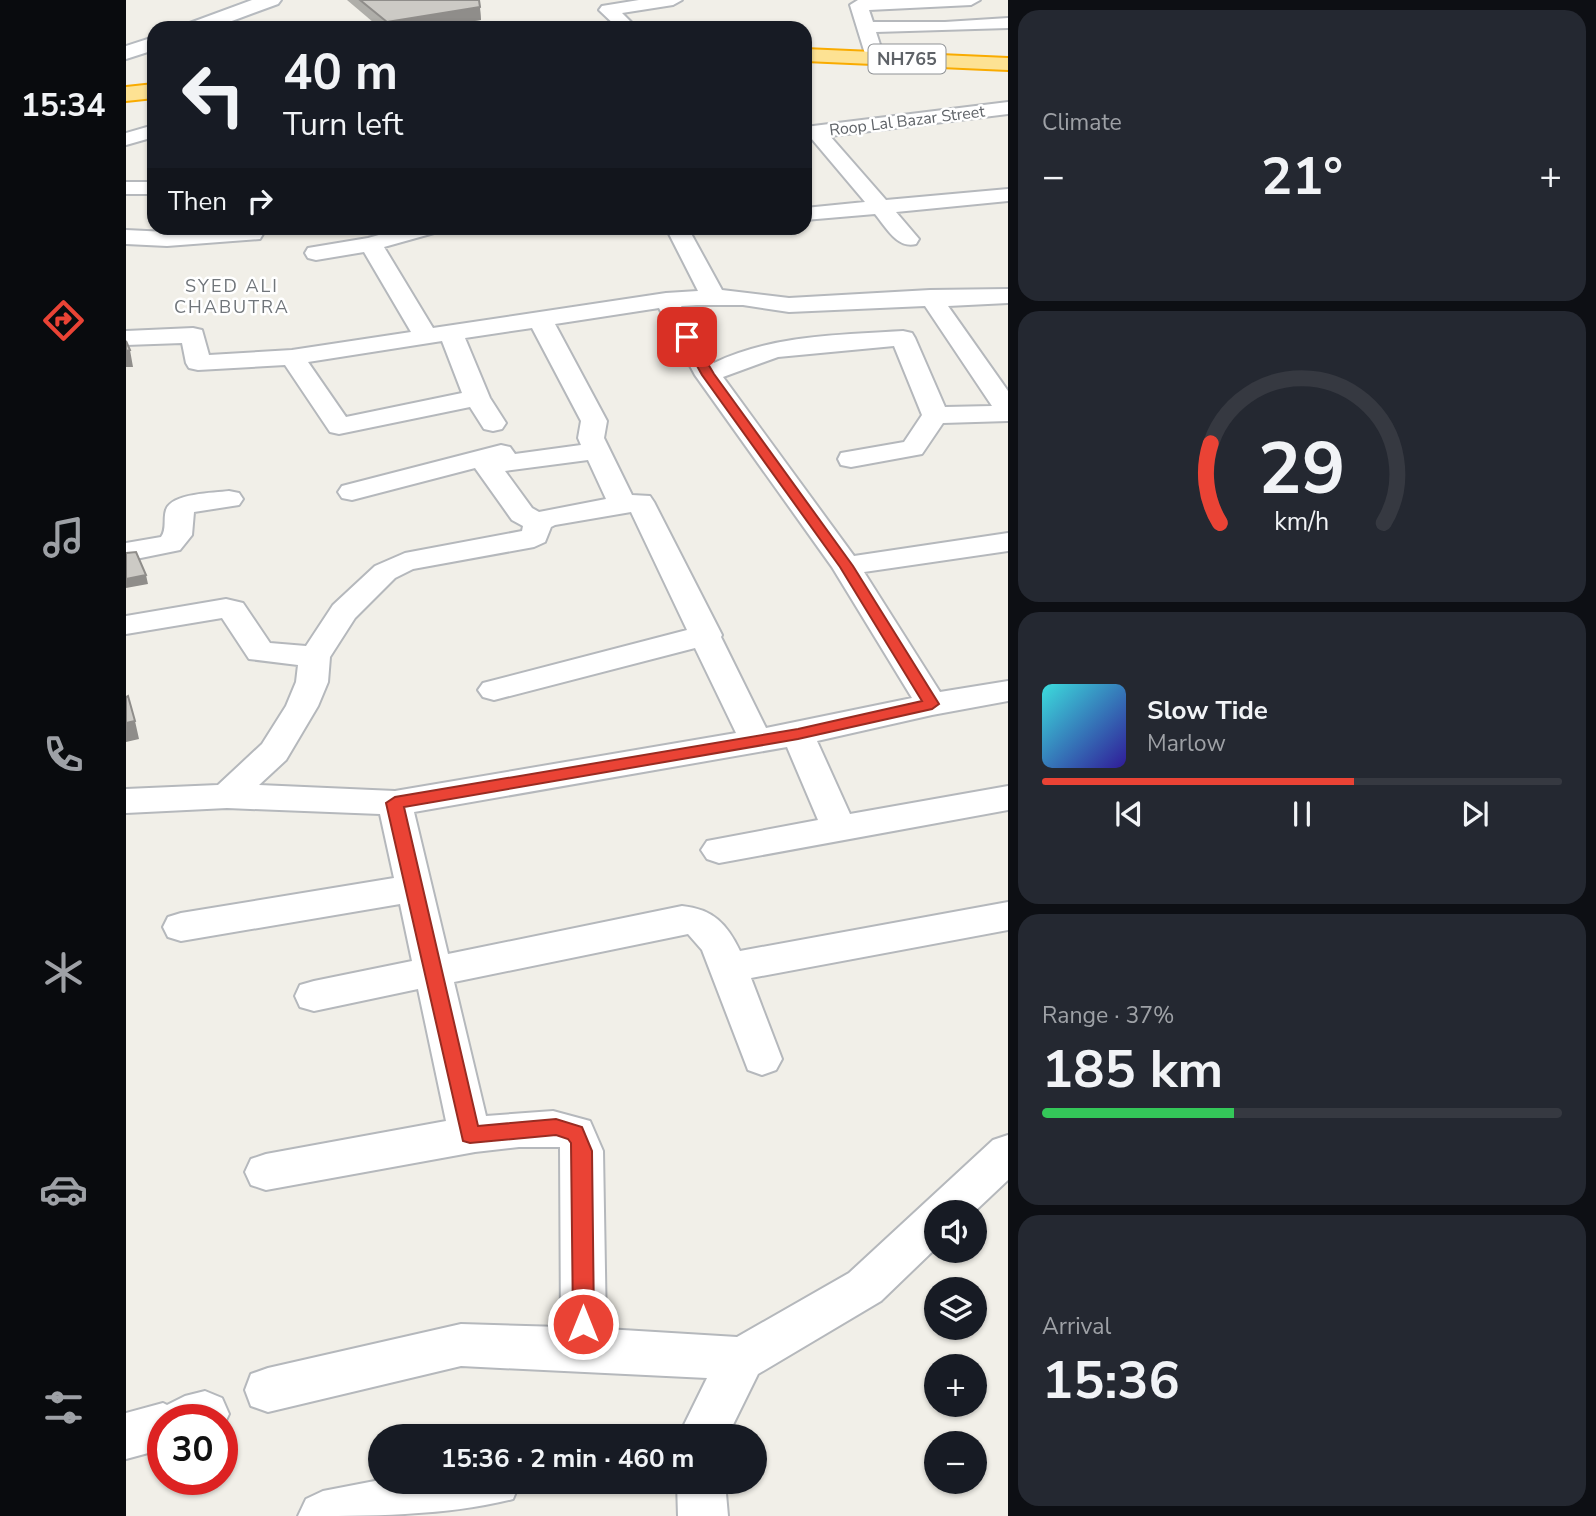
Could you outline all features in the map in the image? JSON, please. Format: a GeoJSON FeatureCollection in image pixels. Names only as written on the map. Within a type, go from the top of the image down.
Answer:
{"type":"FeatureCollection","features":[{"type":"Feature","properties":{"kind":"highway","name":"NH765"},"geometry":{"type":"LineString","coordinates":[[812,55],[1008,64]]}},
{"type":"Feature","properties":{"kind":"highway"},"geometry":{"type":"LineString","coordinates":[[126,88],[147,86]]}},
{"type":"Feature","properties":{"kind":"highway"},"geometry":{"type":"LineString","coordinates":[[126,94],[147,92]]}},
{"type":"Feature","properties":{"kind":"main road"},"geometry":{"type":"LineString","coordinates":[[213,21],[271,0]]}},
{"type":"Feature","properties":{"kind":"main road"},"geometry":{"type":"LineString","coordinates":[[126,56],[147,46]]}},
{"type":"Feature","properties":{"kind":"street"},"geometry":{"type":"LineString","coordinates":[[620,21],[608,10],[673,0]]}},
{"type":"Feature","properties":{"kind":"street"},"geometry":{"type":"LineString","coordinates":[[875,57],[858,7],[861,4],[971,0]]}},
{"type":"Feature","properties":{"kind":"street"},"geometry":{"type":"LineString","coordinates":[[865,27],[945,27],[1008,23]]}},
{"type":"Feature","properties":{"kind":"street","name":"Roop Lal Bazar Street"},"geometry":{"type":"LineString","coordinates":[[812,133],[1008,108]]}},
{"type":"Feature","properties":{"kind":"street"},"geometry":{"type":"LineString","coordinates":[[126,139],[147,133]]}},
{"type":"Feature","properties":{"kind":"street"},"geometry":{"type":"LineString","coordinates":[[812,135],[881,206],[908,239]]}},
{"type":"Feature","properties":{"kind":"street"},"geometry":{"type":"LineString","coordinates":[[126,188],[147,188]]}},
{"type":"Feature","properties":{"kind":"street"},"geometry":{"type":"LineString","coordinates":[[812,213],[1008,195]]}},
{"type":"Feature","properties":{"kind":"street"},"geometry":{"type":"LineString","coordinates":[[126,237],[167,239],[235,235]]}},
{"type":"Feature","properties":{"kind":"street"},"geometry":{"type":"LineString","coordinates":[[316,253],[371,244],[402,235]]}},
{"type":"Feature","properties":{"kind":"street"},"geometry":{"type":"LineString","coordinates":[[681,235],[713,296]]}},
{"type":"Feature","properties":{"kind":"street"},"geometry":{"type":"LineString","coordinates":[[371,244],[426,337]]}},
{"type":"Feature","properties":{"kind":"street"},"geometry":{"type":"LineString","coordinates":[[126,338],[193,335],[198,363],[292,357],[452,335],[630,304],[713,296],[764,299],[789,305],[930,297],[1008,296]]}},
{"type":"Feature","properties":{"kind":"street"},"geometry":{"type":"LineString","coordinates":[[930,297],[1001,387],[1008,412],[935,415]]}},
{"type":"Feature","properties":{"kind":"street"},"geometry":{"type":"LineString","coordinates":[[666,300],[708,375],[846,566],[932,704]]}},
{"type":"Feature","properties":{"kind":"street"},"geometry":{"type":"LineString","coordinates":[[789,305],[807,346]]}},
{"type":"Feature","properties":{"kind":"street"},"geometry":{"type":"LineString","coordinates":[[541,321],[594,421],[591,438],[623,505]]}},
{"type":"Feature","properties":{"kind":"street"},"geometry":{"type":"LineString","coordinates":[[452,335],[477,398],[493,423]]}},
{"type":"Feature","properties":{"kind":"street"},"geometry":{"type":"LineString","coordinates":[[708,375],[734,360],[807,346],[903,338],[935,415]]}},
{"type":"Feature","properties":{"kind":"street"},"geometry":{"type":"LineString","coordinates":[[292,357],[339,426],[477,398]]}},
{"type":"Feature","properties":{"kind":"street"},"geometry":{"type":"LineString","coordinates":[[851,458],[913,448],[935,415]]}},
{"type":"Feature","properties":{"kind":"street"},"geometry":{"type":"LineString","coordinates":[[352,492],[501,453],[507,463],[597,452]]}},
{"type":"Feature","properties":{"kind":"street"},"geometry":{"type":"LineString","coordinates":[[482,458],[522,514],[538,522],[640,502],[707,635],[756,741]]}},
{"type":"Feature","properties":{"kind":"street"},"geometry":{"type":"LineString","coordinates":[[126,552],[170,544],[178,535],[180,509],[186,505],[229,499]]}},
{"type":"Feature","properties":{"kind":"street"},"geometry":{"type":"LineString","coordinates":[[227,796],[274,752],[290,727],[312,682],[314,657],[344,612],[393,566],[524,541],[536,536],[538,522]]}},
{"type":"Feature","properties":{"kind":"street"},"geometry":{"type":"LineString","coordinates":[[846,566],[1008,542]]}},
{"type":"Feature","properties":{"kind":"street"},"geometry":{"type":"LineString","coordinates":[[126,625],[226,608],[232,610],[260,652],[314,657]]}},
{"type":"Feature","properties":{"kind":"street"},"geometry":{"type":"LineString","coordinates":[[494,690],[707,635]]}},
{"type":"Feature","properties":{"kind":"street"},"geometry":{"type":"LineString","coordinates":[[129,810],[227,796],[395,803],[798,734],[932,704],[1008,691]]}},
{"type":"Feature","properties":{"kind":"street"},"geometry":{"type":"LineString","coordinates":[[798,734],[839,830]]}},
{"type":"Feature","properties":{"kind":"street"},"geometry":{"type":"LineString","coordinates":[[719,850],[1008,798]]}},
{"type":"Feature","properties":{"kind":"street"},"geometry":{"type":"LineString","coordinates":[[395,803],[470,1135]]}},
{"type":"Feature","properties":{"kind":"street"},"geometry":{"type":"LineString","coordinates":[[181,927],[414,888]]}},
{"type":"Feature","properties":{"kind":"street"},"geometry":{"type":"LineString","coordinates":[[728,968],[1008,916]]}},
{"type":"Feature","properties":{"kind":"street"},"geometry":{"type":"LineString","coordinates":[[314,996],[661,924],[694,920],[712,931],[762,1059]]}},
{"type":"Feature","properties":{"kind":"street"},"geometry":{"type":"LineString","coordinates":[[266,1172],[470,1135],[556,1127],[575,1133],[580,1140],[582,1151],[584,1349]]}},
{"type":"Feature","properties":{"kind":"street"},"geometry":{"type":"LineString","coordinates":[[958,1200],[1008,1153]]}},
{"type":"Feature","properties":{"kind":"street"},"geometry":{"type":"LineString","coordinates":[[709,1424],[742,1359],[865,1287],[924,1231]]}},
{"type":"Feature","properties":{"kind":"street"},"geometry":{"type":"LineString","coordinates":[[268,1390],[461,1345],[584,1349],[742,1359]]}},
{"type":"Feature","properties":{"kind":"street"},"geometry":{"type":"LineString","coordinates":[[126,1436],[147,1430]]}},
{"type":"Feature","properties":{"kind":"street"},"geometry":{"type":"LineString","coordinates":[[323,1516],[435,1494]]}},
{"type":"Feature","properties":{"kind":"street"},"geometry":{"type":"LineString","coordinates":[[702,1494],[703,1516]]}},
{"type":"Feature","properties":{"kind":"building"},"geometry":{"type":"Polygon","coordinates":[[[360,0],[479,0],[480,7],[386,21],[360,0]]]}},
{"type":"Feature","properties":{"kind":"building"},"geometry":{"type":"Polygon","coordinates":[[[136,552],[146,575],[126,579],[126,553],[136,552]]]}},
{"type":"Feature","properties":{"kind":"building"},"geometry":{"type":"Polygon","coordinates":[[[128,696],[135,721],[126,723],[126,697],[128,696]]]}},
{"type":"Feature","properties":{"kind":"district","name":"SYED ALI CHABUTRA"},"geometry":{"type":"Point","coordinates":[232,296]}},
{"type":"Feature","properties":{"kind":"route"},"geometry":{"type":"LineString","coordinates":[[583,1324],[580,1140],[575,1133],[556,1127],[470,1135],[395,803],[798,734],[932,704],[846,566],[708,375],[687,337]]}}]}
